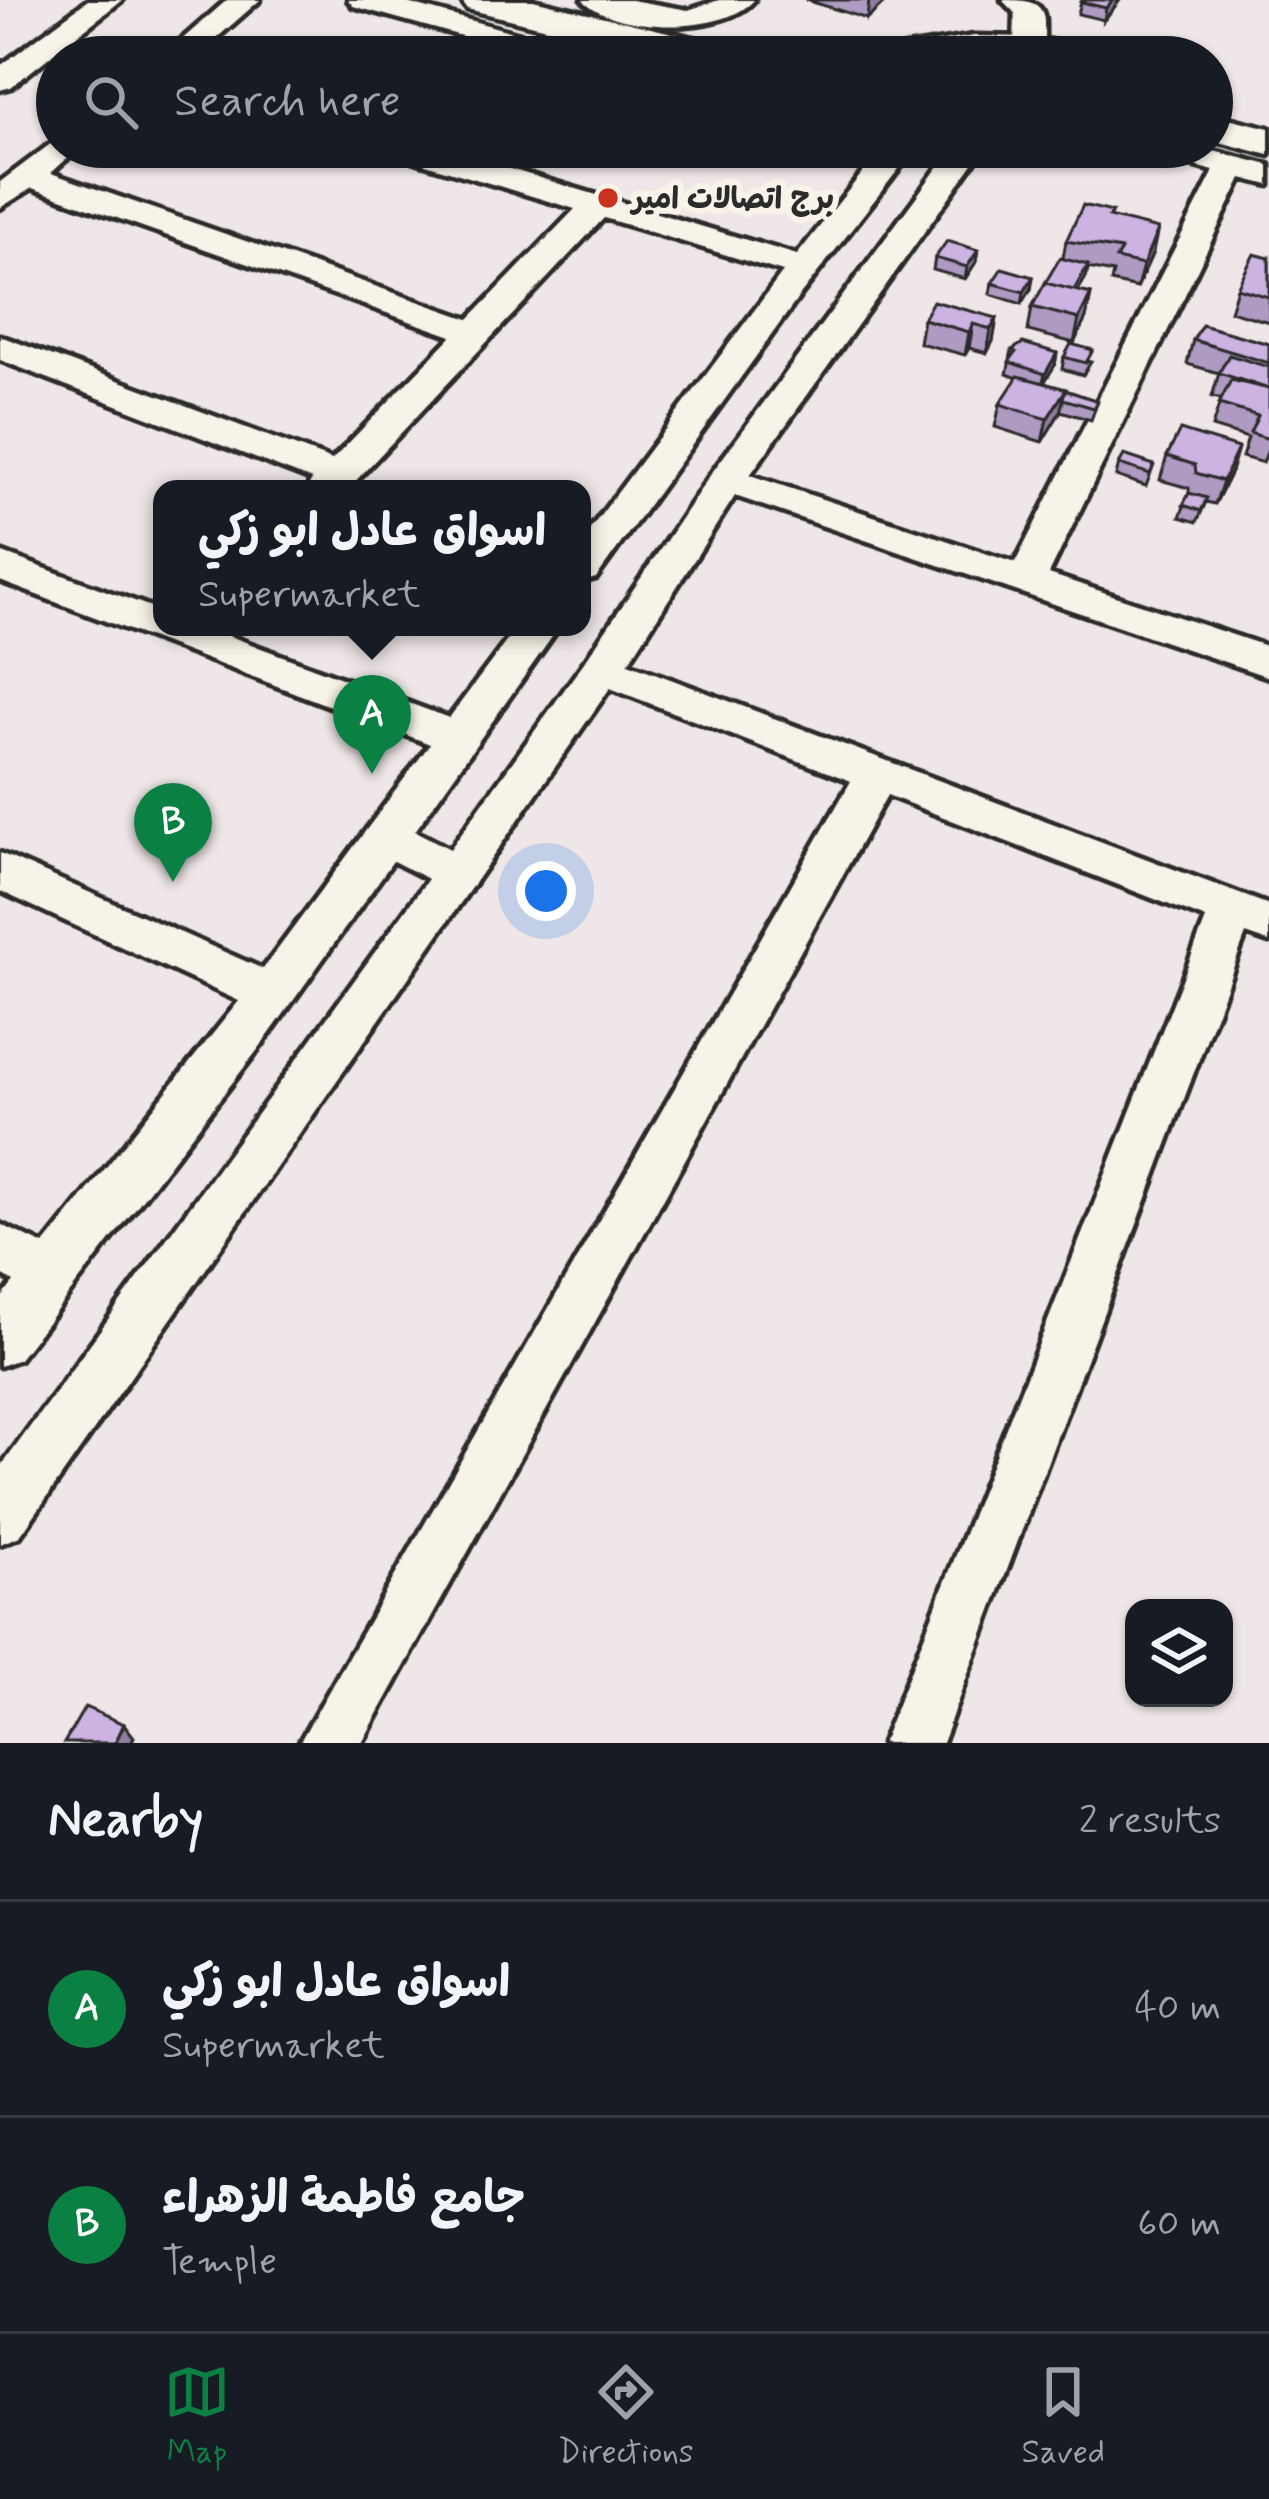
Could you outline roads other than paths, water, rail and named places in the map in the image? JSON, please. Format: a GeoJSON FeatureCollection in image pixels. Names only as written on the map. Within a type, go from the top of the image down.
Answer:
{"type":"FeatureCollection","features":[{"type":"Feature","properties":{"kind":"street"},"geometry":{"type":"LineString","coordinates":[[60,36],[107,0]]}},
{"type":"Feature","properties":{"kind":"street"},"geometry":{"type":"LineString","coordinates":[[201,36],[245,0]]}},
{"type":"Feature","properties":{"kind":"street"},"geometry":{"type":"LineString","coordinates":[[363,0],[494,36]]}},
{"type":"Feature","properties":{"kind":"street"},"geometry":{"type":"LineString","coordinates":[[481,0],[632,36]]}},
{"type":"Feature","properties":{"kind":"street"},"geometry":{"type":"LineString","coordinates":[[598,0],[676,21],[719,16],[739,0]]}},
{"type":"Feature","properties":{"kind":"street"},"geometry":{"type":"LineString","coordinates":[[1018,0],[1030,11],[1042,36]]}},
{"type":"Feature","properties":{"kind":"street"},"geometry":{"type":"LineString","coordinates":[[0,82],[36,54]]}},
{"type":"Feature","properties":{"kind":"street"},"geometry":{"type":"LineString","coordinates":[[1233,97],[1269,106]]}},
{"type":"Feature","properties":{"kind":"street"},"geometry":{"type":"LineString","coordinates":[[1238,145],[1269,175]]}},
{"type":"Feature","properties":{"kind":"street"},"geometry":{"type":"LineString","coordinates":[[0,198],[38,168]]}},
{"type":"Feature","properties":{"kind":"street"},"geometry":{"type":"LineString","coordinates":[[472,168],[597,206],[797,278],[852,308]]}},
{"type":"Feature","properties":{"kind":"street"},"geometry":{"type":"LineString","coordinates":[[591,556],[883,168]]}},
{"type":"Feature","properties":{"kind":"street"},"geometry":{"type":"LineString","coordinates":[[0,1516],[602,669],[726,480],[953,168]]}},
{"type":"Feature","properties":{"kind":"street"},"geometry":{"type":"LineString","coordinates":[[1027,580],[1227,168]]}},
{"type":"Feature","properties":{"kind":"street"},"geometry":{"type":"LineString","coordinates":[[28,176],[476,333]]}},
{"type":"Feature","properties":{"kind":"street"},"geometry":{"type":"LineString","coordinates":[[335,480],[597,206]]}},
{"type":"Feature","properties":{"kind":"street"},"geometry":{"type":"LineString","coordinates":[[0,347],[325,480]]}},
{"type":"Feature","properties":{"kind":"street"},"geometry":{"type":"LineString","coordinates":[[726,480],[1269,662]]}},
{"type":"Feature","properties":{"kind":"street"},"geometry":{"type":"LineString","coordinates":[[0,566],[153,621]]}},
{"type":"Feature","properties":{"kind":"street"},"geometry":{"type":"LineString","coordinates":[[194,636],[458,738]]}},
{"type":"Feature","properties":{"kind":"street"},"geometry":{"type":"LineString","coordinates":[[0,1341],[245,1028],[532,636]]}},
{"type":"Feature","properties":{"kind":"street"},"geometry":{"type":"LineString","coordinates":[[602,669],[1250,917],[912,1743]]}},
{"type":"Feature","properties":{"kind":"street"},"geometry":{"type":"LineString","coordinates":[[329,1743],[878,774]]}},
{"type":"Feature","properties":{"kind":"street"},"geometry":{"type":"LineString","coordinates":[[385,836],[458,873]]}},
{"type":"Feature","properties":{"kind":"street"},"geometry":{"type":"LineString","coordinates":[[0,871],[268,992]]}},
{"type":"Feature","properties":{"kind":"street"},"geometry":{"type":"LineString","coordinates":[[0,1248],[50,1274]]}},
{"type":"Feature","properties":{"kind":"place","name":"برج اتصالات امير"},"geometry":{"type":"Point","coordinates":[608,198]}},
{"type":"Feature","properties":{"kind":"place","name":"اسواق عادل ابو زكي"},"geometry":{"type":"Point","coordinates":[372,774]}},
{"type":"Feature","properties":{"kind":"place","name":"جامع فاطمة الزهراء"},"geometry":{"type":"Point","coordinates":[173,882]}}]}
